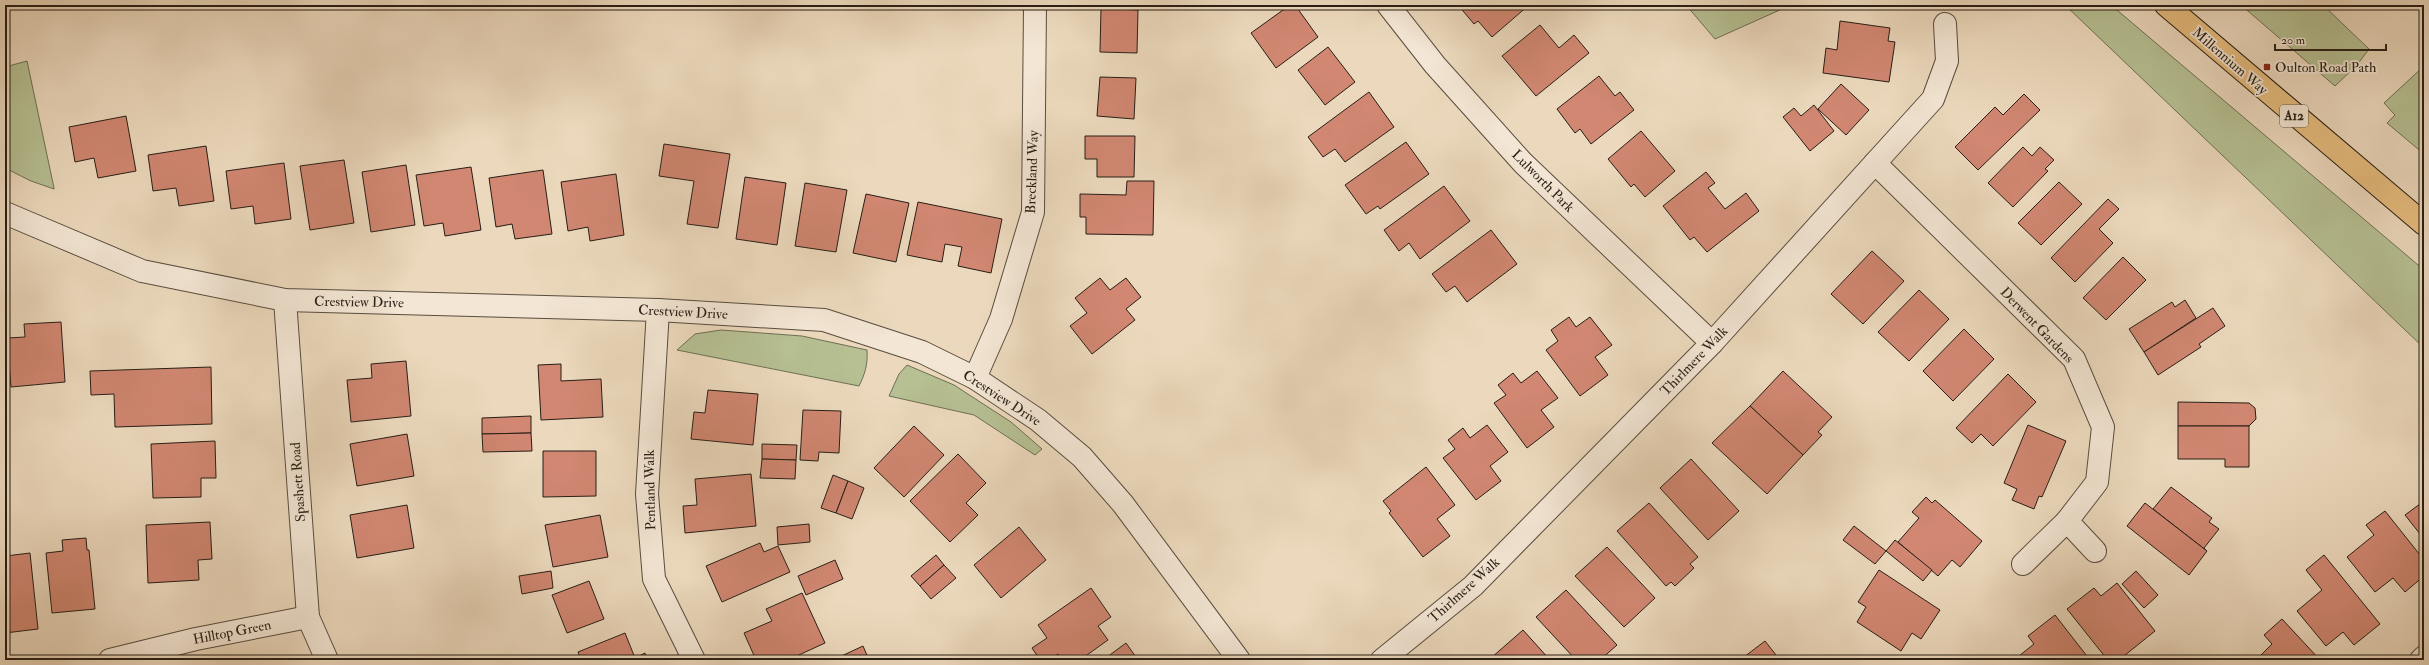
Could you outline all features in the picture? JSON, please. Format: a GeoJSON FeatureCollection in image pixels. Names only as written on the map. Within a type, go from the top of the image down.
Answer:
{"type":"FeatureCollection","features":[{"type":"Feature","properties":{"kind":"highway","name":"Millennium Way"},"geometry":{"type":"LineString","coordinates":[[2166,5],[2424,224]]}},
{"type":"Feature","properties":{"kind":"street","name":"Breckland Way"},"geometry":{"type":"LineString","coordinates":[[975,378],[1001,319],[1033,212],[1035,5]]}},
{"type":"Feature","properties":{"kind":"street","name":"Lulworth Park"},"geometry":{"type":"LineString","coordinates":[[1388,5],[1436,66],[1523,163],[1712,343]]}},
{"type":"Feature","properties":{"kind":"street","name":"Thirlmere Walk"},"geometry":{"type":"LineString","coordinates":[[1382,660],[1473,586],[1712,343],[1933,100],[1947,62],[1945,24]]}},
{"type":"Feature","properties":{"kind":"street","name":"Derwent Gardens"},"geometry":{"type":"LineString","coordinates":[[1875,163],[2074,359],[2103,427],[2097,482],[2067,522],[2023,564]]}},
{"type":"Feature","properties":{"kind":"street","name":"Crestview Drive"},"geometry":{"type":"LineString","coordinates":[[5,213],[142,271],[285,300],[658,310],[824,320],[922,352],[975,378],[1038,420],[1082,457],[1123,504],[1239,660]]}},
{"type":"Feature","properties":{"kind":"street","name":"Spashett Road"},"geometry":{"type":"LineString","coordinates":[[285,300],[308,617],[327,660]]}},
{"type":"Feature","properties":{"kind":"street","name":"Pentland Walk"},"geometry":{"type":"LineString","coordinates":[[658,310],[648,494],[654,579],[694,660]]}},
{"type":"Feature","properties":{"kind":"street"},"geometry":{"type":"LineString","coordinates":[[2067,522],[2095,551]]}},
{"type":"Feature","properties":{"kind":"street","name":"Hilltop Green"},"geometry":{"type":"LineString","coordinates":[[110,660],[196,639],[308,617]]}},
{"type":"Feature","properties":{"kind":"street"},"geometry":{"type":"LineString","coordinates":[[2421,660],[2424,657]]}},
{"type":"Feature","properties":{"kind":"green space"},"geometry":{"type":"Polygon","coordinates":[[[1686,5],[1791,5],[1715,39],[1686,5]]]}},
{"type":"Feature","properties":{"kind":"green space"},"geometry":{"type":"Polygon","coordinates":[[[2065,5],[2111,5],[2424,270],[2424,348],[2065,5]]]}},
{"type":"Feature","properties":{"kind":"green space"},"geometry":{"type":"Polygon","coordinates":[[[2241,5],[2323,5],[2369,49],[2357,65],[2335,86],[2241,5]]]}},
{"type":"Feature","properties":{"kind":"green space"},"geometry":{"type":"Polygon","coordinates":[[[27,61],[54,189],[31,181],[5,168],[5,67],[27,61]]]}},
{"type":"Feature","properties":{"kind":"green space"},"geometry":{"type":"Polygon","coordinates":[[[2424,66],[2424,154],[2387,123],[2395,115],[2384,103],[2424,66]]]}},
{"type":"Feature","properties":{"kind":"green space"},"geometry":{"type":"Polygon","coordinates":[[[721,330],[802,336],[867,350],[867,360],[864,373],[859,386],[677,350],[695,334],[721,330]]]}},
{"type":"Feature","properties":{"kind":"green space"},"geometry":{"type":"Polygon","coordinates":[[[907,365],[954,385],[1011,422],[1042,449],[1035,455],[974,415],[889,396],[899,374],[907,365]]]}},
{"type":"Feature","properties":{"kind":"building"},"geometry":{"type":"Polygon","coordinates":[[[1290,5],[1295,5],[1318,37],[1276,68],[1251,33],[1290,5]]]}},
{"type":"Feature","properties":{"kind":"building"},"geometry":{"type":"Polygon","coordinates":[[[1458,5],[1529,5],[1492,37],[1478,21],[1474,24],[1458,5]]]}},
{"type":"Feature","properties":{"kind":"building"},"geometry":{"type":"Polygon","coordinates":[[[1101,8],[1138,10],[1137,53],[1100,52],[1101,8]]]}},
{"type":"Feature","properties":{"kind":"building"},"geometry":{"type":"Polygon","coordinates":[[[1840,21],[1890,28],[1888,41],[1895,42],[1889,82],[1823,73],[1826,48],[1837,50],[1840,21]]]}},
{"type":"Feature","properties":{"kind":"building"},"geometry":{"type":"Polygon","coordinates":[[[1540,25],[1559,48],[1574,35],[1589,53],[1536,96],[1502,56],[1540,25]]]}},
{"type":"Feature","properties":{"kind":"building"},"geometry":{"type":"Polygon","coordinates":[[[1328,47],[1355,82],[1325,105],[1298,70],[1328,47]]]}},
{"type":"Feature","properties":{"kind":"building"},"geometry":{"type":"Polygon","coordinates":[[[1599,76],[1615,96],[1620,92],[1634,110],[1591,144],[1580,129],[1575,133],[1557,109],[1599,76]]]}},
{"type":"Feature","properties":{"kind":"building"},"geometry":{"type":"Polygon","coordinates":[[[1100,77],[1136,78],[1134,119],[1097,116],[1100,77]]]}},
{"type":"Feature","properties":{"kind":"building"},"geometry":{"type":"Polygon","coordinates":[[[1841,84],[1869,110],[1846,135],[1818,109],[1841,84]]]}},
{"type":"Feature","properties":{"kind":"building"},"geometry":{"type":"Polygon","coordinates":[[[1369,92],[1394,127],[1345,162],[1335,149],[1323,157],[1308,137],[1369,92]]]}},
{"type":"Feature","properties":{"kind":"building"},"geometry":{"type":"Polygon","coordinates":[[[2024,94],[2040,110],[1978,170],[1955,147],[1995,107],[2003,115],[2024,94]]]}},
{"type":"Feature","properties":{"kind":"building"},"geometry":{"type":"Polygon","coordinates":[[[1814,105],[1834,131],[1810,151],[1783,117],[1794,108],[1801,116],[1814,105]]]}},
{"type":"Feature","properties":{"kind":"building"},"geometry":{"type":"Polygon","coordinates":[[[126,116],[136,171],[98,178],[94,158],[75,162],[69,127],[126,116]]]}},
{"type":"Feature","properties":{"kind":"building"},"geometry":{"type":"Polygon","coordinates":[[[1641,131],[1675,171],[1645,197],[1634,184],[1631,187],[1608,159],[1641,131]]]}},
{"type":"Feature","properties":{"kind":"building"},"geometry":{"type":"Polygon","coordinates":[[[1085,136],[1135,136],[1134,177],[1097,177],[1097,159],[1085,159],[1085,136]]]}},
{"type":"Feature","properties":{"kind":"building"},"geometry":{"type":"Polygon","coordinates":[[[1406,142],[1429,174],[1380,209],[1378,206],[1366,214],[1345,185],[1406,142]]]}},
{"type":"Feature","properties":{"kind":"building"},"geometry":{"type":"Polygon","coordinates":[[[664,144],[730,154],[718,228],[687,224],[694,181],[659,176],[664,144]]]}},
{"type":"Feature","properties":{"kind":"building"},"geometry":{"type":"Polygon","coordinates":[[[206,146],[214,201],[179,206],[176,188],[153,191],[148,155],[206,146]]]}},
{"type":"Feature","properties":{"kind":"building"},"geometry":{"type":"Polygon","coordinates":[[[2023,147],[2032,156],[2040,147],[2054,160],[2045,169],[2048,171],[2013,207],[1988,183],[2023,147]]]}},
{"type":"Feature","properties":{"kind":"building"},"geometry":{"type":"Polygon","coordinates":[[[344,160],[354,223],[310,230],[300,166],[344,160]]]}},
{"type":"Feature","properties":{"kind":"building"},"geometry":{"type":"Polygon","coordinates":[[[284,163],[291,219],[255,224],[253,206],[231,209],[226,171],[284,163]]]}},
{"type":"Feature","properties":{"kind":"building"},"geometry":{"type":"Polygon","coordinates":[[[406,165],[415,225],[371,232],[362,172],[406,165]]]}},
{"type":"Feature","properties":{"kind":"building"},"geometry":{"type":"Polygon","coordinates":[[[471,167],[481,230],[445,236],[443,223],[424,226],[416,175],[471,167]]]}},
{"type":"Feature","properties":{"kind":"building"},"geometry":{"type":"Polygon","coordinates":[[[543,170],[552,234],[515,239],[512,224],[496,227],[489,178],[543,170]]]}},
{"type":"Feature","properties":{"kind":"building"},"geometry":{"type":"Polygon","coordinates":[[[1706,172],[1715,183],[1708,188],[1725,209],[1746,193],[1759,211],[1707,252],[1694,237],[1690,240],[1663,206],[1706,172]]]}},
{"type":"Feature","properties":{"kind":"building"},"geometry":{"type":"Polygon","coordinates":[[[616,174],[624,235],[590,241],[588,227],[568,231],[561,182],[616,174]]]}},
{"type":"Feature","properties":{"kind":"building"},"geometry":{"type":"Polygon","coordinates":[[[745,177],[786,183],[777,245],[736,239],[745,177]]]}},
{"type":"Feature","properties":{"kind":"building"},"geometry":{"type":"Polygon","coordinates":[[[1127,181],[1154,181],[1153,235],[1086,234],[1086,217],[1080,217],[1080,194],[1126,195],[1127,181]]]}},
{"type":"Feature","properties":{"kind":"building"},"geometry":{"type":"Polygon","coordinates":[[[2059,182],[2082,204],[2041,245],[2018,223],[2059,182]]]}},
{"type":"Feature","properties":{"kind":"building"},"geometry":{"type":"Polygon","coordinates":[[[805,183],[847,190],[836,252],[795,246],[805,183]]]}},
{"type":"Feature","properties":{"kind":"building"},"geometry":{"type":"Polygon","coordinates":[[[1444,186],[1470,221],[1420,259],[1409,243],[1399,251],[1384,230],[1444,186]]]}},
{"type":"Feature","properties":{"kind":"building"},"geometry":{"type":"Polygon","coordinates":[[[866,194],[909,203],[896,262],[853,253],[866,194]]]}},
{"type":"Feature","properties":{"kind":"building"},"geometry":{"type":"Polygon","coordinates":[[[2108,199],[2119,209],[2099,229],[2113,243],[2075,282],[2051,258],[2108,199]]]}},
{"type":"Feature","properties":{"kind":"building"},"geometry":{"type":"Polygon","coordinates":[[[918,202],[1002,219],[991,273],[958,266],[962,247],[945,244],[942,262],[907,255],[918,202]]]}},
{"type":"Feature","properties":{"kind":"building"},"geometry":{"type":"Polygon","coordinates":[[[1491,230],[1517,264],[1467,302],[1455,286],[1446,292],[1432,274],[1491,230]]]}},
{"type":"Feature","properties":{"kind":"building"},"geometry":{"type":"Polygon","coordinates":[[[1872,251],[1904,281],[1863,324],[1831,294],[1872,251]]]}},
{"type":"Feature","properties":{"kind":"building"},"geometry":{"type":"Polygon","coordinates":[[[2123,257],[2146,280],[2106,320],[2083,298],[2123,257]]]}},
{"type":"Feature","properties":{"kind":"building"},"geometry":{"type":"Polygon","coordinates":[[[1100,278],[1110,290],[1126,278],[1141,297],[1126,309],[1135,320],[1092,354],[1070,326],[1087,313],[1075,298],[1100,278]]]}},
{"type":"Feature","properties":{"kind":"building"},"geometry":{"type":"Polygon","coordinates":[[[1919,290],[1949,319],[1909,361],[1878,332],[1919,290]]]}},
{"type":"Feature","properties":{"kind":"building"},"geometry":{"type":"Polygon","coordinates":[[[2185,300],[2196,318],[2144,352],[2129,329],[2172,302],[2175,307],[2185,300]]]}},
{"type":"Feature","properties":{"kind":"building"},"geometry":{"type":"Polygon","coordinates":[[[2213,308],[2225,326],[2199,344],[2201,347],[2158,375],[2144,352],[2213,308]]]}},
{"type":"Feature","properties":{"kind":"building"},"geometry":{"type":"Polygon","coordinates":[[[1569,317],[1576,327],[1590,317],[1612,345],[1595,357],[1608,375],[1580,396],[1546,350],[1558,341],[1551,330],[1569,317]]]}},
{"type":"Feature","properties":{"kind":"building"},"geometry":{"type":"Polygon","coordinates":[[[61,322],[65,382],[11,387],[7,338],[25,337],[24,324],[61,322]]]}},
{"type":"Feature","properties":{"kind":"building"},"geometry":{"type":"Polygon","coordinates":[[[1964,329],[1994,359],[1953,401],[1923,371],[1964,329]]]}},
{"type":"Feature","properties":{"kind":"building"},"geometry":{"type":"Polygon","coordinates":[[[406,361],[411,416],[351,422],[347,380],[372,378],[371,364],[406,361]]]}},
{"type":"Feature","properties":{"kind":"building"},"geometry":{"type":"Polygon","coordinates":[[[561,364],[561,381],[601,379],[603,417],[541,420],[538,365],[561,364]]]}},
{"type":"Feature","properties":{"kind":"building"},"geometry":{"type":"Polygon","coordinates":[[[211,367],[212,424],[115,427],[114,394],[91,395],[90,371],[211,367]]]}},
{"type":"Feature","properties":{"kind":"building"},"geometry":{"type":"Polygon","coordinates":[[[1537,371],[1558,398],[1541,410],[1554,427],[1527,448],[1494,403],[1506,395],[1498,385],[1513,373],[1521,383],[1537,371]]]}},
{"type":"Feature","properties":{"kind":"building"},"geometry":{"type":"Polygon","coordinates":[[[1783,371],[1832,417],[1818,432],[1822,435],[1803,455],[1750,406],[1783,371]]]}},
{"type":"Feature","properties":{"kind":"building"},"geometry":{"type":"Polygon","coordinates":[[[2008,374],[2036,402],[1993,446],[1981,434],[1972,443],[1956,428],[2008,374]]]}},
{"type":"Feature","properties":{"kind":"building"},"geometry":{"type":"Polygon","coordinates":[[[708,390],[758,394],[753,445],[691,439],[694,412],[705,413],[708,390]]]}},
{"type":"Feature","properties":{"kind":"building"},"geometry":{"type":"Polygon","coordinates":[[[2178,402],[2249,403],[2255,408],[2256,419],[2249,426],[2178,426],[2178,402]]]}},
{"type":"Feature","properties":{"kind":"building"},"geometry":{"type":"Polygon","coordinates":[[[1750,406],[1803,455],[1767,494],[1712,443],[1750,406]]]}},
{"type":"Feature","properties":{"kind":"building"},"geometry":{"type":"Polygon","coordinates":[[[803,410],[841,411],[839,453],[819,452],[818,461],[800,460],[803,410]]]}},
{"type":"Feature","properties":{"kind":"building"},"geometry":{"type":"Polygon","coordinates":[[[531,416],[531,433],[482,434],[482,418],[531,416]]]}},
{"type":"Feature","properties":{"kind":"building"},"geometry":{"type":"Polygon","coordinates":[[[1487,425],[1508,452],[1490,466],[1501,481],[1476,500],[1443,458],[1455,449],[1448,440],[1463,428],[1470,438],[1487,425]]]}},
{"type":"Feature","properties":{"kind":"building"},"geometry":{"type":"Polygon","coordinates":[[[2028,425],[2066,441],[2042,497],[2039,496],[2034,509],[2012,500],[2017,489],[2004,483],[2028,425]]]}},
{"type":"Feature","properties":{"kind":"building"},"geometry":{"type":"Polygon","coordinates":[[[914,426],[944,455],[904,497],[874,468],[914,426]]]}},
{"type":"Feature","properties":{"kind":"building"},"geometry":{"type":"Polygon","coordinates":[[[2178,426],[2249,426],[2249,467],[2225,467],[2225,459],[2178,459],[2178,426]]]}},
{"type":"Feature","properties":{"kind":"building"},"geometry":{"type":"Polygon","coordinates":[[[531,433],[532,451],[483,452],[482,434],[531,433]]]}},
{"type":"Feature","properties":{"kind":"building"},"geometry":{"type":"Polygon","coordinates":[[[407,434],[414,476],[357,486],[350,444],[407,434]]]}},
{"type":"Feature","properties":{"kind":"building"},"geometry":{"type":"Polygon","coordinates":[[[215,441],[216,478],[201,478],[201,497],[153,498],[151,444],[215,441]]]}},
{"type":"Feature","properties":{"kind":"building"},"geometry":{"type":"Polygon","coordinates":[[[762,444],[797,445],[796,460],[762,459],[762,444]]]}},
{"type":"Feature","properties":{"kind":"building"},"geometry":{"type":"Polygon","coordinates":[[[543,451],[596,451],[596,496],[543,497],[543,451]]]}},
{"type":"Feature","properties":{"kind":"building"},"geometry":{"type":"Polygon","coordinates":[[[958,454],[986,483],[966,503],[978,515],[950,542],[910,501],[958,454]]]}},
{"type":"Feature","properties":{"kind":"building"},"geometry":{"type":"Polygon","coordinates":[[[762,459],[796,460],[795,479],[760,478],[762,459]]]}},
{"type":"Feature","properties":{"kind":"building"},"geometry":{"type":"Polygon","coordinates":[[[1691,459],[1739,511],[1708,540],[1660,488],[1691,459]]]}},
{"type":"Feature","properties":{"kind":"building"},"geometry":{"type":"Polygon","coordinates":[[[1426,467],[1455,505],[1437,519],[1450,536],[1423,557],[1389,513],[1391,511],[1383,501],[1426,467]]]}},
{"type":"Feature","properties":{"kind":"building"},"geometry":{"type":"Polygon","coordinates":[[[751,474],[756,526],[685,533],[683,506],[697,505],[695,479],[751,474]]]}},
{"type":"Feature","properties":{"kind":"building"},"geometry":{"type":"Polygon","coordinates":[[[833,475],[848,481],[836,513],[821,508],[833,475]]]}},
{"type":"Feature","properties":{"kind":"building"},"geometry":{"type":"Polygon","coordinates":[[[848,481],[864,488],[852,519],[836,513],[848,481]]]}},
{"type":"Feature","properties":{"kind":"building"},"geometry":{"type":"Polygon","coordinates":[[[2171,487],[2212,518],[2209,522],[2219,529],[2204,548],[2207,551],[2153,509],[2171,487]]]}},
{"type":"Feature","properties":{"kind":"building"},"geometry":{"type":"Polygon","coordinates":[[[1926,497],[1932,503],[1935,500],[1982,541],[1960,567],[1952,560],[1938,576],[1898,542],[1919,518],[1912,512],[1926,497]]]}},
{"type":"Feature","properties":{"kind":"building"},"geometry":{"type":"Polygon","coordinates":[[[2424,501],[2424,539],[2405,515],[2424,501]]]}},
{"type":"Feature","properties":{"kind":"building"},"geometry":{"type":"Polygon","coordinates":[[[1649,503],[1698,557],[1690,564],[1694,568],[1675,586],[1671,582],[1666,586],[1617,531],[1649,503]]]}},
{"type":"Feature","properties":{"kind":"building"},"geometry":{"type":"Polygon","coordinates":[[[2145,503],[2207,551],[2189,575],[2127,526],[2145,503]]]}},
{"type":"Feature","properties":{"kind":"building"},"geometry":{"type":"Polygon","coordinates":[[[407,505],[414,548],[357,558],[350,515],[407,505]]]}},
{"type":"Feature","properties":{"kind":"building"},"geometry":{"type":"Polygon","coordinates":[[[2385,511],[2424,560],[2424,576],[2405,592],[2393,578],[2375,592],[2347,557],[2374,535],[2366,525],[2385,511]]]}},
{"type":"Feature","properties":{"kind":"building"},"geometry":{"type":"Polygon","coordinates":[[[600,515],[608,557],[553,567],[545,525],[600,515]]]}},
{"type":"Feature","properties":{"kind":"building"},"geometry":{"type":"Polygon","coordinates":[[[210,522],[212,559],[198,560],[199,580],[148,583],[146,525],[210,522]]]}},
{"type":"Feature","properties":{"kind":"building"},"geometry":{"type":"Polygon","coordinates":[[[809,524],[810,542],[778,545],[777,527],[809,524]]]}},
{"type":"Feature","properties":{"kind":"building"},"geometry":{"type":"Polygon","coordinates":[[[1854,526],[1886,551],[1875,564],[1843,540],[1854,526]]]}},
{"type":"Feature","properties":{"kind":"building"},"geometry":{"type":"Polygon","coordinates":[[[1019,527],[1046,560],[1001,598],[974,565],[1019,527]]]}},
{"type":"Feature","properties":{"kind":"building"},"geometry":{"type":"Polygon","coordinates":[[[86,538],[87,550],[89,550],[95,609],[52,613],[46,553],[63,551],[62,540],[86,538]]]}},
{"type":"Feature","properties":{"kind":"building"},"geometry":{"type":"Polygon","coordinates":[[[1895,540],[1932,570],[1923,581],[1886,551],[1895,540]]]}},
{"type":"Feature","properties":{"kind":"building"},"geometry":{"type":"Polygon","coordinates":[[[760,543],[764,552],[778,546],[790,572],[722,602],[706,566],[760,543]]]}},
{"type":"Feature","properties":{"kind":"building"},"geometry":{"type":"Polygon","coordinates":[[[1607,547],[1655,598],[1624,627],[1575,576],[1607,547]]]}},
{"type":"Feature","properties":{"kind":"building"},"geometry":{"type":"Polygon","coordinates":[[[5,549],[6,556],[30,553],[38,629],[5,633],[5,549]]]}},
{"type":"Feature","properties":{"kind":"building"},"geometry":{"type":"Polygon","coordinates":[[[936,555],[944,565],[920,586],[911,576],[936,555]]]}},
{"type":"Feature","properties":{"kind":"building"},"geometry":{"type":"Polygon","coordinates":[[[2324,555],[2380,624],[2354,645],[2343,632],[2326,646],[2297,611],[2322,590],[2306,570],[2324,555]]]}},
{"type":"Feature","properties":{"kind":"building"},"geometry":{"type":"Polygon","coordinates":[[[835,560],[843,579],[806,595],[798,576],[835,560]]]}},
{"type":"Feature","properties":{"kind":"building"},"geometry":{"type":"Polygon","coordinates":[[[944,565],[956,578],[931,599],[920,586],[944,565]]]}},
{"type":"Feature","properties":{"kind":"building"},"geometry":{"type":"Polygon","coordinates":[[[1879,570],[1940,610],[1921,639],[1912,633],[1901,651],[1857,622],[1866,607],[1858,602],[1879,570]]]}},
{"type":"Feature","properties":{"kind":"building"},"geometry":{"type":"Polygon","coordinates":[[[551,571],[553,588],[522,594],[519,576],[551,571]]]}},
{"type":"Feature","properties":{"kind":"building"},"geometry":{"type":"Polygon","coordinates":[[[2136,571],[2158,595],[2144,608],[2122,584],[2136,571]]]}},
{"type":"Feature","properties":{"kind":"building"},"geometry":{"type":"Polygon","coordinates":[[[589,581],[604,619],[567,633],[552,595],[589,581]]]}},
{"type":"Feature","properties":{"kind":"building"},"geometry":{"type":"Polygon","coordinates":[[[2117,583],[2155,631],[2119,660],[2111,660],[2108,656],[2106,658],[2067,609],[2094,588],[2101,596],[2117,583]]]}},
{"type":"Feature","properties":{"kind":"building"},"geometry":{"type":"Polygon","coordinates":[[[1091,588],[1111,617],[1098,626],[1108,640],[1080,660],[1062,660],[1058,654],[1049,660],[1040,660],[1032,648],[1047,638],[1038,625],[1091,588]]]}},
{"type":"Feature","properties":{"kind":"building"},"geometry":{"type":"Polygon","coordinates":[[[1566,590],[1617,645],[1600,660],[1576,660],[1536,617],[1566,590]]]}},
{"type":"Feature","properties":{"kind":"building"},"geometry":{"type":"Polygon","coordinates":[[[802,593],[825,643],[788,660],[756,660],[744,633],[772,621],[766,609],[802,593]]]}},
{"type":"Feature","properties":{"kind":"building"},"geometry":{"type":"Polygon","coordinates":[[[2055,615],[2090,660],[2022,660],[2019,656],[2034,644],[2028,636],[2055,615]]]}},
{"type":"Feature","properties":{"kind":"building"},"geometry":{"type":"Polygon","coordinates":[[[2282,619],[2320,660],[2256,660],[2272,644],[2264,635],[2282,619]]]}},
{"type":"Feature","properties":{"kind":"building"},"geometry":{"type":"Polygon","coordinates":[[[1523,630],[1550,660],[1493,660],[1491,658],[1523,630]]]}},
{"type":"Feature","properties":{"kind":"building"},"geometry":{"type":"Polygon","coordinates":[[[625,633],[635,658],[645,653],[647,660],[581,660],[578,652],[625,633]]]}},
{"type":"Feature","properties":{"kind":"building"},"geometry":{"type":"Polygon","coordinates":[[[1765,641],[1780,660],[1740,660],[1765,641]]]}},
{"type":"Feature","properties":{"kind":"building"},"geometry":{"type":"Polygon","coordinates":[[[1126,643],[1138,660],[1103,660],[1126,643]]]}},
{"type":"Feature","properties":{"kind":"building"},"geometry":{"type":"Polygon","coordinates":[[[863,646],[869,660],[833,660],[863,646]]]}},
{"type":"Feature","properties":{"kind":"place","name":"Oulton Road Path"},"geometry":{"type":"Point","coordinates":[2267,67]}}]}
